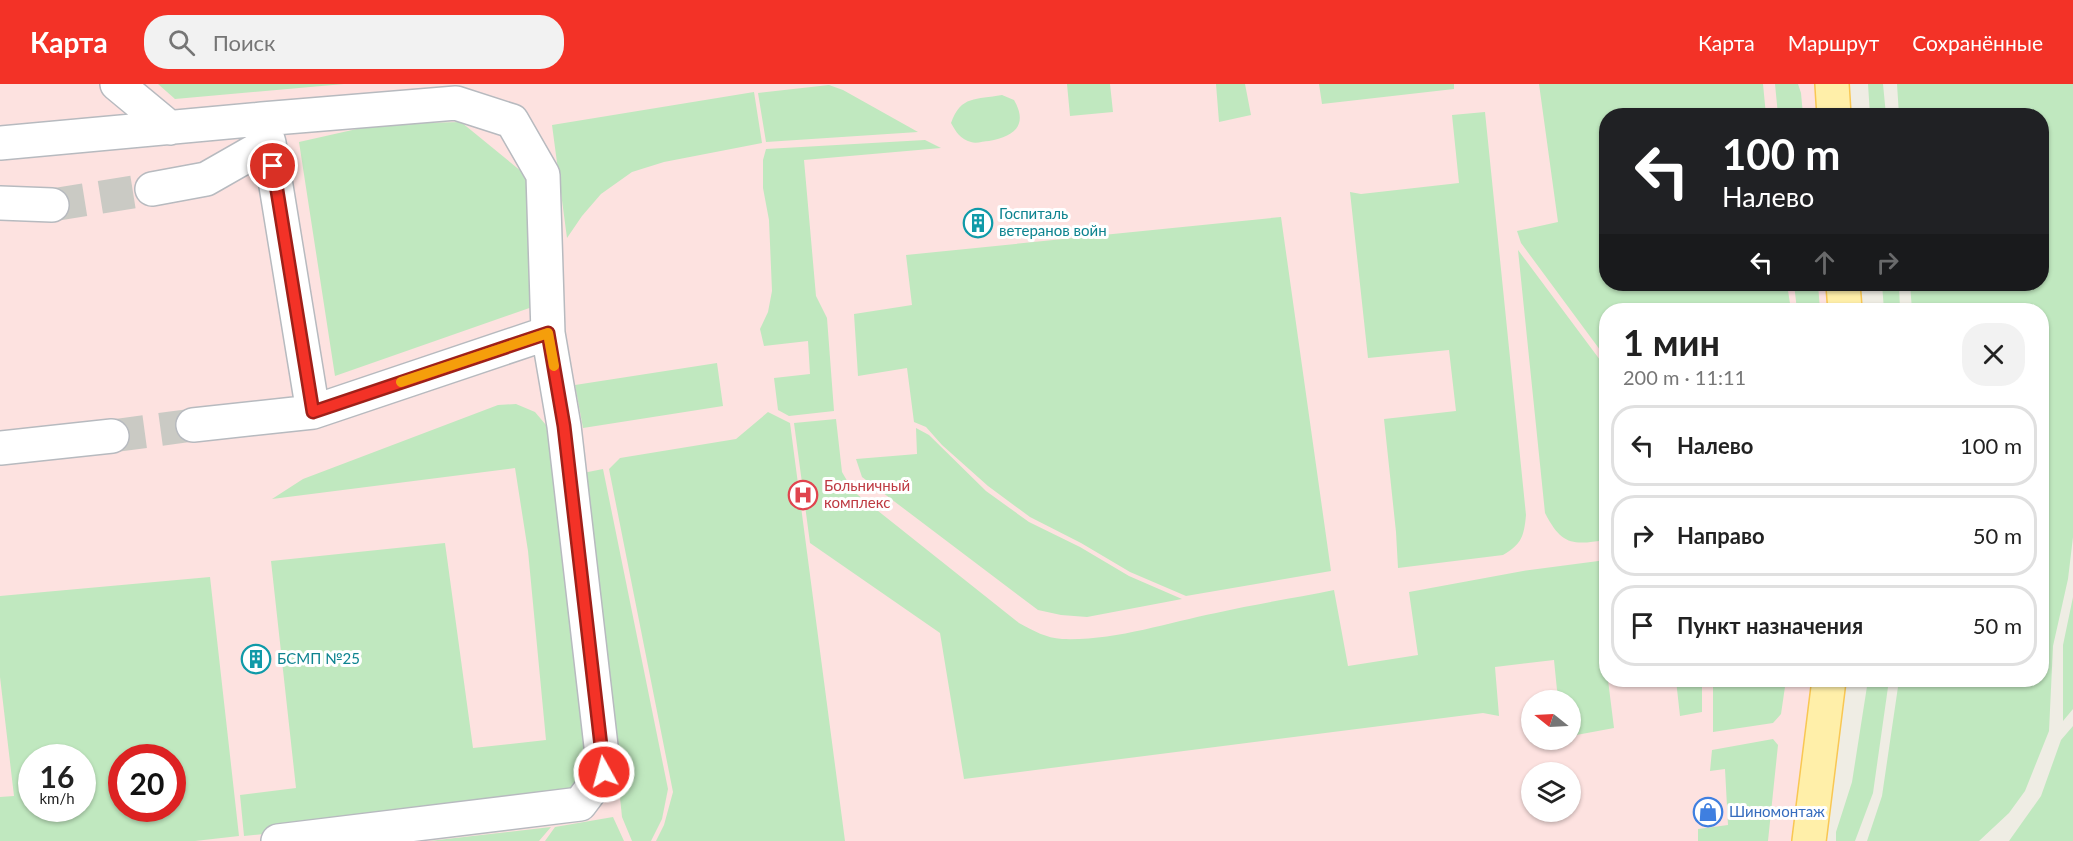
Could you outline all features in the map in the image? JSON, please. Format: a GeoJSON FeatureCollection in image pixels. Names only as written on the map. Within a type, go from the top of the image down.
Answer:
{"type":"FeatureCollection","features":[{"type":"Feature","properties":{"kind":"main road"},"geometry":{"type":"LineString","coordinates":[[1832,84],[1834,108]]}},
{"type":"Feature","properties":{"kind":"main road"},"geometry":{"type":"LineString","coordinates":[[1809,841],[1828,687]]}},
{"type":"Feature","properties":{"kind":"lane"},"geometry":{"type":"LineString","coordinates":[[117,84],[170,128]]}},
{"type":"Feature","properties":{"kind":"lane"},"geometry":{"type":"LineString","coordinates":[[0,143],[170,128],[266,131],[456,103],[512,121],[543,175],[548,333],[564,426],[604,772],[580,804],[278,841]]}},
{"type":"Feature","properties":{"kind":"lane"},"geometry":{"type":"LineString","coordinates":[[152,189],[206,179],[266,131]]}},
{"type":"Feature","properties":{"kind":"lane"},"geometry":{"type":"LineString","coordinates":[[266,131],[313,412]]}},
{"type":"Feature","properties":{"kind":"lane"},"geometry":{"type":"LineString","coordinates":[[0,203],[52,205]]}},
{"type":"Feature","properties":{"kind":"lane"},"geometry":{"type":"LineString","coordinates":[[193,425],[313,412],[548,333]]}},
{"type":"Feature","properties":{"kind":"lane"},"geometry":{"type":"LineString","coordinates":[[0,448],[112,436]]}},
{"type":"Feature","properties":{"kind":"shaded area","name":"Больничный комплекс"},"geometry":{"type":"Polygon","coordinates":[[[0,84],[1832,84],[1834,108],[1599,108],[1599,291],[1844,291],[1844,303],[1599,303],[1599,687],[1828,687],[1809,841],[0,841],[0,84]]]}},
{"type":"Feature","properties":{"kind":"green space"},"geometry":{"type":"Polygon","coordinates":[[[158,84],[344,84],[175,99],[158,84]]]}},
{"type":"Feature","properties":{"kind":"green space"},"geometry":{"type":"Polygon","coordinates":[[[1067,84],[1110,84],[1113,112],[1070,116],[1067,84]]]}},
{"type":"Feature","properties":{"kind":"green space"},"geometry":{"type":"Polygon","coordinates":[[[1216,84],[1245,84],[1251,115],[1219,122],[1216,84]]]}},
{"type":"Feature","properties":{"kind":"green space"},"geometry":{"type":"Polygon","coordinates":[[[1319,84],[1454,84],[1454,89],[1322,104],[1319,84]]]}},
{"type":"Feature","properties":{"kind":"green space"},"geometry":{"type":"Polygon","coordinates":[[[1539,84],[1763,84],[1765,108],[1599,108],[1599,291],[1788,291],[1790,303],[1599,303],[1599,349],[1521,243],[1517,231],[1558,222],[1539,84]]]}},
{"type":"Feature","properties":{"kind":"green space"},"geometry":{"type":"Polygon","coordinates":[[[1775,84],[1798,84],[1802,108],[1777,108],[1775,84]]]}},
{"type":"Feature","properties":{"kind":"green space"},"geometry":{"type":"Polygon","coordinates":[[[1868,84],[1883,84],[1885,108],[1870,108],[1868,84]]]}},
{"type":"Feature","properties":{"kind":"green space"},"geometry":{"type":"Polygon","coordinates":[[[1897,84],[2073,84],[2073,537],[2068,579],[2053,646],[2049,731],[2025,791],[2009,813],[1979,841],[1867,841],[1882,796],[1898,687],[2049,687],[2049,303],[1911,303],[1911,291],[2049,291],[2049,108],[1899,108],[1897,84]]]}},
{"type":"Feature","properties":{"kind":"green space"},"geometry":{"type":"Polygon","coordinates":[[[829,85],[843,90],[918,132],[766,142],[758,93],[829,85]]]}},
{"type":"Feature","properties":{"kind":"green space"},"geometry":{"type":"Polygon","coordinates":[[[754,92],[762,143],[664,162],[632,172],[601,194],[567,238],[552,125],[754,92]]]}},
{"type":"Feature","properties":{"kind":"green space"},"geometry":{"type":"Polygon","coordinates":[[[1002,95],[1014,100],[1018,109],[1020,117],[1016,129],[1005,137],[975,143],[959,135],[951,123],[955,114],[965,103],[970,100],[1002,95]]]}},
{"type":"Feature","properties":{"kind":"green space"},"geometry":{"type":"Polygon","coordinates":[[[1485,112],[1526,515],[1524,529],[1518,543],[1503,555],[1398,568],[1384,419],[1456,411],[1449,350],[1368,358],[1350,192],[1361,194],[1459,183],[1452,115],[1485,112]]]}},
{"type":"Feature","properties":{"kind":"green space"},"geometry":{"type":"Polygon","coordinates":[[[461,122],[527,176],[538,305],[335,376],[299,142],[379,124],[461,122]]]}},
{"type":"Feature","properties":{"kind":"green space"},"geometry":{"type":"Polygon","coordinates":[[[925,140],[941,148],[804,160],[816,296],[827,318],[834,411],[789,416],[778,410],[774,378],[810,374],[808,341],[764,346],[760,329],[768,312],[772,291],[769,220],[763,188],[763,160],[766,149],[925,140]]]}},
{"type":"Feature","properties":{"kind":"green space"},"geometry":{"type":"Polygon","coordinates":[[[1281,217],[1331,571],[1186,596],[1130,572],[1030,517],[988,486],[942,445],[926,427],[914,422],[907,368],[858,376],[854,314],[912,305],[906,255],[1281,217]]]}},
{"type":"Feature","properties":{"kind":"green space"},"geometry":{"type":"Polygon","coordinates":[[[1518,250],[1599,359],[1599,541],[1585,543],[1570,541],[1557,532],[1545,513],[1518,250]]]}},
{"type":"Feature","properties":{"kind":"green space"},"geometry":{"type":"Polygon","coordinates":[[[1795,291],[1819,291],[1819,303],[1796,303],[1795,291]]]}},
{"type":"Feature","properties":{"kind":"green space"},"geometry":{"type":"Polygon","coordinates":[[[1883,291],[1899,291],[1900,303],[1883,303],[1883,291]]]}},
{"type":"Feature","properties":{"kind":"green space"},"geometry":{"type":"Polygon","coordinates":[[[717,363],[723,406],[583,428],[575,385],[717,363]]]}},
{"type":"Feature","properties":{"kind":"green space"},"geometry":{"type":"Polygon","coordinates":[[[516,404],[535,412],[546,425],[561,451],[565,488],[555,494],[596,749],[582,794],[409,820],[244,836],[240,795],[296,788],[271,561],[445,543],[473,748],[546,740],[528,551],[515,468],[272,499],[303,479],[498,405],[516,404]]]}},
{"type":"Feature","properties":{"kind":"green space"},"geometry":{"type":"Polygon","coordinates":[[[768,412],[790,423],[845,841],[656,841],[664,825],[673,792],[609,469],[620,458],[736,439],[768,412]]]}},
{"type":"Feature","properties":{"kind":"green space"},"geometry":{"type":"Polygon","coordinates":[[[836,419],[842,472],[853,491],[1019,623],[1040,634],[1056,638],[1081,639],[1120,634],[1334,590],[1348,666],[1418,655],[1409,592],[1523,571],[1599,561],[1599,687],[1609,687],[1614,728],[1581,734],[1581,690],[1557,690],[1554,660],[1495,667],[1499,716],[1483,713],[964,779],[940,633],[810,543],[794,423],[836,419]]]}},
{"type":"Feature","properties":{"kind":"green space"},"geometry":{"type":"Polygon","coordinates":[[[916,428],[929,435],[986,491],[1029,522],[1080,547],[1129,576],[1182,599],[1087,617],[1038,610],[862,477],[856,459],[917,454],[916,428]]]}},
{"type":"Feature","properties":{"kind":"green space"},"geometry":{"type":"Polygon","coordinates":[[[603,469],[668,789],[662,819],[651,841],[632,841],[622,817],[583,473],[603,469]]]}},
{"type":"Feature","properties":{"kind":"green space"},"geometry":{"type":"Polygon","coordinates":[[[210,577],[239,836],[195,841],[0,841],[0,797],[14,796],[0,677],[0,596],[210,577]]]}},
{"type":"Feature","properties":{"kind":"green space"},"geometry":{"type":"Polygon","coordinates":[[[2073,597],[2073,709],[2063,721],[2063,645],[2073,597]]]}},
{"type":"Feature","properties":{"kind":"green space"},"geometry":{"type":"Polygon","coordinates":[[[1677,687],[1702,687],[1702,712],[1680,716],[1677,687]]]}},
{"type":"Feature","properties":{"kind":"green space"},"geometry":{"type":"Polygon","coordinates":[[[1713,687],[1785,687],[1781,714],[1773,723],[1713,732],[1713,687]]]}},
{"type":"Feature","properties":{"kind":"green space"},"geometry":{"type":"Polygon","coordinates":[[[1867,687],[1888,687],[1873,793],[1855,841],[1836,841],[1836,832],[1852,782],[1867,687]]]}},
{"type":"Feature","properties":{"kind":"green space"},"geometry":{"type":"Polygon","coordinates":[[[2073,726],[2073,841],[2009,841],[2041,796],[2061,740],[2073,726]]]}},
{"type":"Feature","properties":{"kind":"green space"},"geometry":{"type":"Polygon","coordinates":[[[1773,739],[1778,745],[1768,841],[1698,841],[1698,829],[1728,825],[1725,769],[1710,771],[1712,750],[1773,739]]]}},
{"type":"Feature","properties":{"kind":"green space"},"geometry":{"type":"Polygon","coordinates":[[[613,817],[624,841],[545,841],[555,827],[613,817]]]}},
{"type":"Feature","properties":{"kind":"green space"},"geometry":{"type":"Polygon","coordinates":[[[551,827],[539,841],[429,841],[551,827]]]}},
{"type":"Feature","properties":{"kind":"tunnel"},"geometry":{"type":"LineString","coordinates":[[52,205],[152,189]]}},
{"type":"Feature","properties":{"kind":"tunnel"},"geometry":{"type":"LineString","coordinates":[[112,436],[193,425]]}},
{"type":"Feature","properties":{"kind":"slow traffic"},"geometry":{"type":"LineString","coordinates":[[401,382],[548,333],[554,366]]}},
{"type":"Feature","properties":{"kind":"place","name":"Госпиталь ветеранов войн"},"geometry":{"type":"Point","coordinates":[978,223]}},
{"type":"Feature","properties":{"kind":"place","name":"Больничный комплекс"},"geometry":{"type":"Point","coordinates":[803,495]}},
{"type":"Feature","properties":{"kind":"place","name":"БСМП №25"},"geometry":{"type":"Point","coordinates":[256,659]}},
{"type":"Feature","properties":{"kind":"place","name":"Шиномонтаж"},"geometry":{"type":"Point","coordinates":[1708,812]}},
{"type":"Feature","properties":{"kind":"route"},"geometry":{"type":"LineString","coordinates":[[273,166],[313,412],[548,333],[564,426],[604,772]]}}]}
